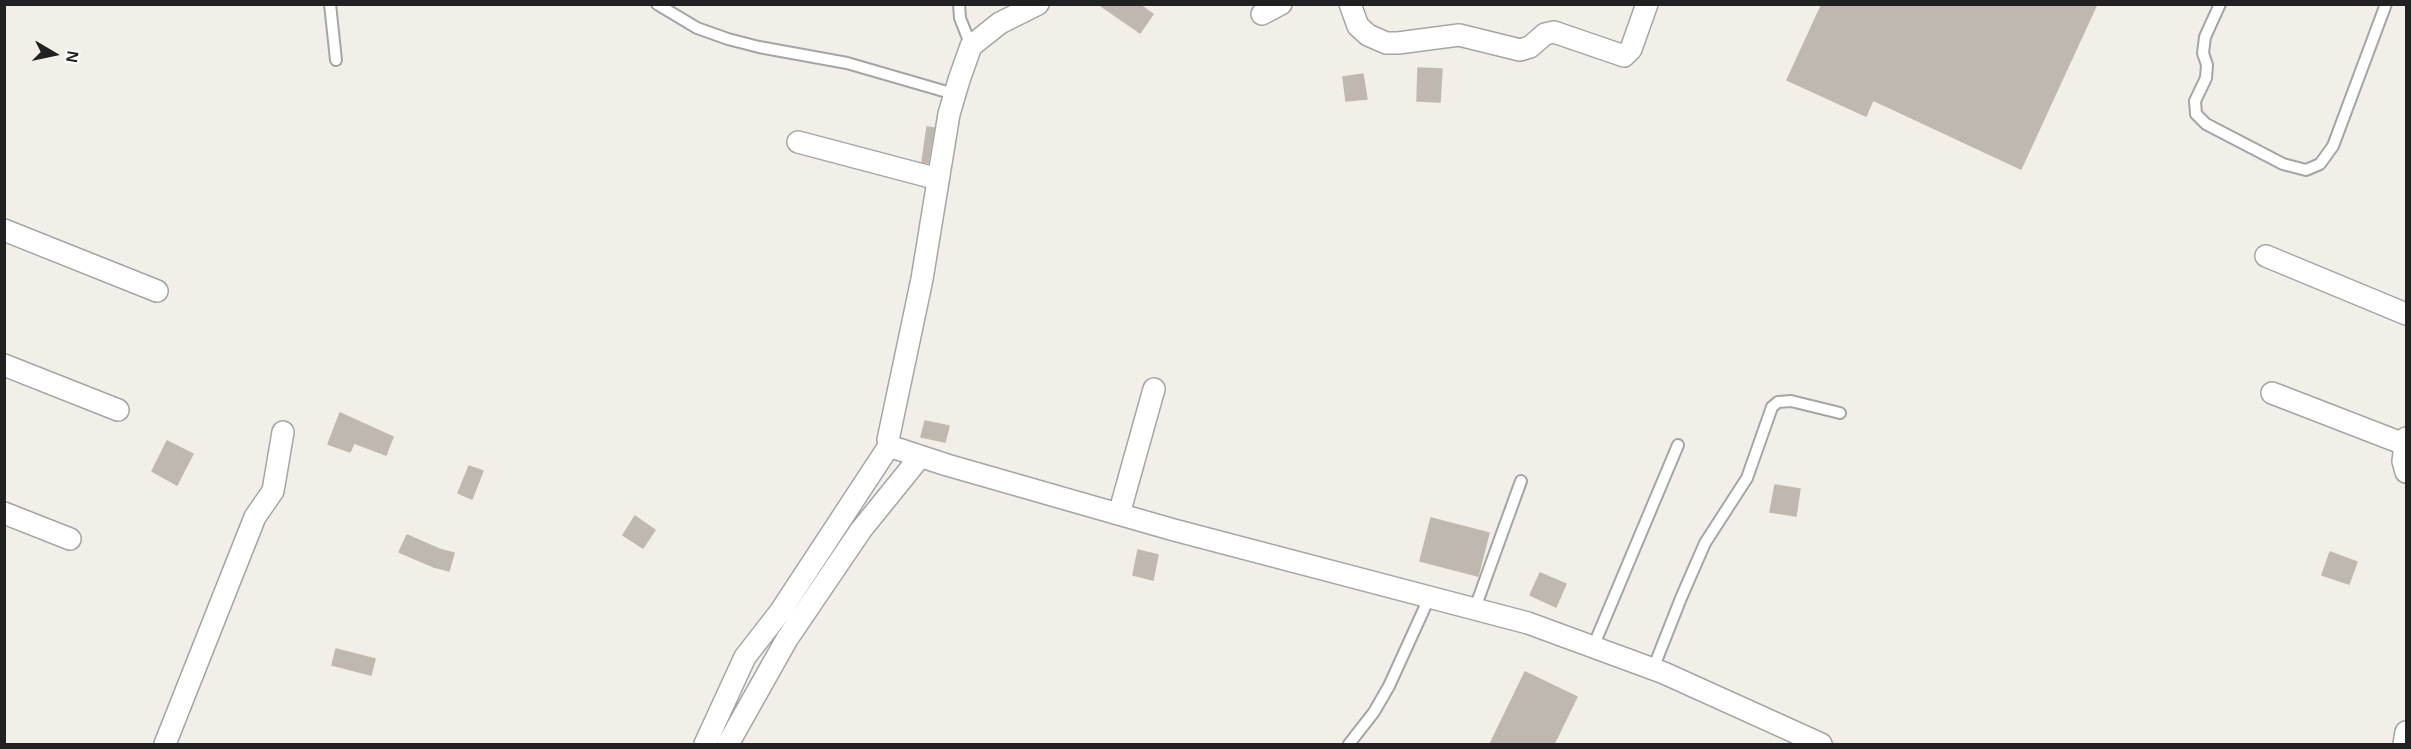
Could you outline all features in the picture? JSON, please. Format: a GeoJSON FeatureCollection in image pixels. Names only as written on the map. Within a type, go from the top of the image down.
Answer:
{"type":"FeatureCollection","features":[{"type":"Feature","properties":{"kind":"street"},"geometry":{"type":"LineString","coordinates":[[1038,4],[1000,23],[971,46],[954,94],[922,279],[888,440],[902,451],[1119,514],[1528,623],[1653,669],[1821,744]]}},
{"type":"Feature","properties":{"kind":"street"},"geometry":{"type":"LineString","coordinates":[[1262,14],[1281,4]]}},
{"type":"Feature","properties":{"kind":"street"},"geometry":{"type":"LineString","coordinates":[[1350,4],[1358,26],[1368,35],[1386,43],[1459,35],[1520,50],[1530,47],[1545,34],[1554,32],[1624,56],[1631,49],[1647,4]]}},
{"type":"Feature","properties":{"kind":"street"},"geometry":{"type":"LineString","coordinates":[[798,142],[938,179]]}},
{"type":"Feature","properties":{"kind":"street"},"geometry":{"type":"LineString","coordinates":[[4,230],[157,291]]}},
{"type":"Feature","properties":{"kind":"street"},"geometry":{"type":"LineString","coordinates":[[2266,256],[2406,314]]}},
{"type":"Feature","properties":{"kind":"street"},"geometry":{"type":"LineString","coordinates":[[4,365],[118,410]]}},
{"type":"Feature","properties":{"kind":"street"},"geometry":{"type":"LineString","coordinates":[[1119,514],[1154,389]]}},
{"type":"Feature","properties":{"kind":"street"},"geometry":{"type":"LineString","coordinates":[[2272,393],[2405,441],[2403,461],[2406,472]]}},
{"type":"Feature","properties":{"kind":"street"},"geometry":{"type":"LineString","coordinates":[[165,744],[251,528],[273,491],[283,432]]}},
{"type":"Feature","properties":{"kind":"street"},"geometry":{"type":"LineString","coordinates":[[705,744],[745,657],[806,573],[902,451]]}},
{"type":"Feature","properties":{"kind":"street"},"geometry":{"type":"LineString","coordinates":[[728,744],[787,639],[861,530],[902,451]]}},
{"type":"Feature","properties":{"kind":"street"},"geometry":{"type":"LineString","coordinates":[[4,513],[70,539]]}},
{"type":"Feature","properties":{"kind":"street"},"geometry":{"type":"LineString","coordinates":[[2404,744],[2406,732]]}},
{"type":"Feature","properties":{"kind":"lane"},"geometry":{"type":"LineString","coordinates":[[330,4],[336,60]]}},
{"type":"Feature","properties":{"kind":"lane"},"geometry":{"type":"LineString","coordinates":[[657,4],[697,28],[728,39],[847,63],[954,94]]}},
{"type":"Feature","properties":{"kind":"lane"},"geometry":{"type":"LineString","coordinates":[[958,4],[960,18],[971,46]]}},
{"type":"Feature","properties":{"kind":"lane"},"geometry":{"type":"LineString","coordinates":[[2220,4],[2205,37],[2203,53],[2207,65],[2205,78],[2195,101],[2196,114],[2206,124],[2283,164],[2306,170],[2320,164],[2333,146],[2386,4]]}},
{"type":"Feature","properties":{"kind":"lane"},"geometry":{"type":"LineString","coordinates":[[1653,669],[1705,543],[1747,478],[1772,407],[1778,402],[1791,401],[1840,413]]}},
{"type":"Feature","properties":{"kind":"lane"},"geometry":{"type":"LineString","coordinates":[[1593,647],[1678,445]]}},
{"type":"Feature","properties":{"kind":"lane"},"geometry":{"type":"LineString","coordinates":[[1475,608],[1521,482]]}},
{"type":"Feature","properties":{"kind":"lane"},"geometry":{"type":"LineString","coordinates":[[1349,744],[1374,712],[1389,686],[1430,596]]}},
{"type":"Feature","properties":{"kind":"building"},"geometry":{"type":"Polygon","coordinates":[[[1098,4],[1139,4],[1153,14],[1140,33],[1098,4]]]}},
{"type":"Feature","properties":{"kind":"building"},"geometry":{"type":"Polygon","coordinates":[[[1822,4],[2097,4],[2021,169],[1873,100],[1866,116],[1787,80],[1822,4]]]}},
{"type":"Feature","properties":{"kind":"building"},"geometry":{"type":"Polygon","coordinates":[[[1418,68],[1442,69],[1440,102],[1417,101],[1418,68]]]}},
{"type":"Feature","properties":{"kind":"building"},"geometry":{"type":"Polygon","coordinates":[[[1363,74],[1367,99],[1346,101],[1343,77],[1363,74]]]}},
{"type":"Feature","properties":{"kind":"building"},"geometry":{"type":"Polygon","coordinates":[[[927,127],[934,128],[928,163],[922,162],[927,127]]]}},
{"type":"Feature","properties":{"kind":"building"},"geometry":{"type":"Polygon","coordinates":[[[340,413],[393,437],[386,455],[354,443],[350,452],[328,444],[340,413]]]}},
{"type":"Feature","properties":{"kind":"building"},"geometry":{"type":"Polygon","coordinates":[[[925,421],[949,426],[945,442],[921,437],[925,421]]]}},
{"type":"Feature","properties":{"kind":"building"},"geometry":{"type":"Polygon","coordinates":[[[167,441],[193,454],[177,485],[152,471],[167,441]]]}},
{"type":"Feature","properties":{"kind":"building"},"geometry":{"type":"Polygon","coordinates":[[[469,466],[483,471],[472,499],[458,493],[469,466]]]}},
{"type":"Feature","properties":{"kind":"building"},"geometry":{"type":"Polygon","coordinates":[[[1775,485],[1800,489],[1796,516],[1770,512],[1775,485]]]}},
{"type":"Feature","properties":{"kind":"building"},"geometry":{"type":"Polygon","coordinates":[[[635,516],[655,530],[643,548],[623,535],[635,516]]]}},
{"type":"Feature","properties":{"kind":"building"},"geometry":{"type":"Polygon","coordinates":[[[1431,518],[1489,533],[1478,576],[1420,561],[1431,518]]]}},
{"type":"Feature","properties":{"kind":"building"},"geometry":{"type":"Polygon","coordinates":[[[407,535],[454,553],[449,571],[399,552],[407,535]]]}},
{"type":"Feature","properties":{"kind":"building"},"geometry":{"type":"Polygon","coordinates":[[[1138,550],[1158,555],[1153,580],[1133,575],[1138,550]]]}},
{"type":"Feature","properties":{"kind":"building"},"geometry":{"type":"Polygon","coordinates":[[[2330,552],[2357,562],[2349,584],[2322,575],[2330,552]]]}},
{"type":"Feature","properties":{"kind":"building"},"geometry":{"type":"Polygon","coordinates":[[[1540,573],[1566,584],[1556,607],[1530,595],[1540,573]]]}},
{"type":"Feature","properties":{"kind":"building"},"geometry":{"type":"Polygon","coordinates":[[[336,649],[375,659],[371,675],[332,665],[336,649]]]}},
{"type":"Feature","properties":{"kind":"building"},"geometry":{"type":"Polygon","coordinates":[[[1525,672],[1577,697],[1554,744],[1490,744],[1525,672]]]}}]}
